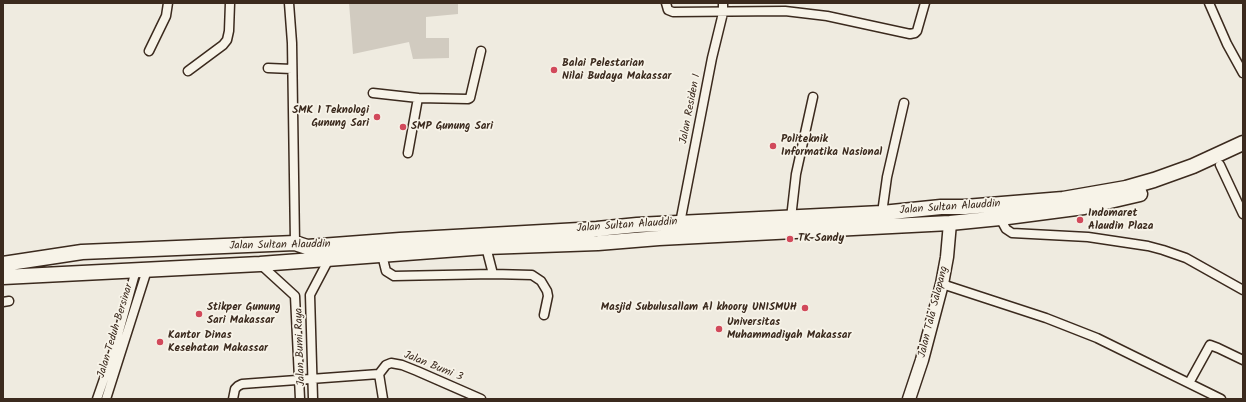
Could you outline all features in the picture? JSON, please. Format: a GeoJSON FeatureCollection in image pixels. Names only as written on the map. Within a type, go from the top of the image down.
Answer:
{"type":"FeatureCollection","features":[{"type":"Feature","properties":{"kind":"highway","name":"Jalan Sultan Alauddin"},"geometry":{"type":"LineString","coordinates":[[9,270],[141,270],[260,264],[486,247],[598,243],[659,238],[950,223],[1000,218],[1064,204],[1160,178],[1199,163],[1243,143]]}},
{"type":"Feature","properties":{"kind":"highway","name":"Jalan Sultan Alauddin"},"geometry":{"type":"LineString","coordinates":[[9,270],[82,252],[295,243],[307,247],[400,240],[596,229],[681,216],[791,218],[882,213],[941,207],[1064,204],[1121,199],[1140,194],[1220,164],[1243,153]]}},
{"type":"Feature","properties":{"kind":"highway"},"geometry":{"type":"LineString","coordinates":[[596,229],[598,243]]}},
{"type":"Feature","properties":{"kind":"main road","name":"Jalan Tala' Salapang"},"geometry":{"type":"LineString","coordinates":[[909,399],[922,360],[942,284],[947,256],[950,223]]}},
{"type":"Feature","properties":{"kind":"street"},"geometry":{"type":"LineString","coordinates":[[149,50],[166,16],[168,3]]}},
{"type":"Feature","properties":{"kind":"street"},"geometry":{"type":"LineString","coordinates":[[188,71],[223,45],[227,40],[229,31],[230,3]]}},
{"type":"Feature","properties":{"kind":"street"},"geometry":{"type":"LineString","coordinates":[[289,3],[292,69],[295,243]]}},
{"type":"Feature","properties":{"kind":"street"},"geometry":{"type":"LineString","coordinates":[[666,3],[668,10],[672,12],[723,13],[785,7],[912,34],[917,31],[925,3]]}},
{"type":"Feature","properties":{"kind":"street","name":"Jalan Residen I"},"geometry":{"type":"LineString","coordinates":[[681,216],[712,58],[723,13],[723,3]]}},
{"type":"Feature","properties":{"kind":"street"},"geometry":{"type":"LineString","coordinates":[[1209,3],[1227,44],[1243,73]]}},
{"type":"Feature","properties":{"kind":"street"},"geometry":{"type":"LineString","coordinates":[[373,93],[418,98],[468,99],[470,98],[481,51]]}},
{"type":"Feature","properties":{"kind":"street"},"geometry":{"type":"LineString","coordinates":[[268,68],[292,69]]}},
{"type":"Feature","properties":{"kind":"street"},"geometry":{"type":"LineString","coordinates":[[791,218],[796,174],[814,97]]}},
{"type":"Feature","properties":{"kind":"street"},"geometry":{"type":"LineString","coordinates":[[408,153],[418,98]]}},
{"type":"Feature","properties":{"kind":"street"},"geometry":{"type":"LineString","coordinates":[[882,213],[887,177],[904,103]]}},
{"type":"Feature","properties":{"kind":"street"},"geometry":{"type":"LineString","coordinates":[[1220,164],[1243,214]]}},
{"type":"Feature","properties":{"kind":"street"},"geometry":{"type":"LineString","coordinates":[[1000,218],[1006,230],[1012,233],[1088,236],[1159,248],[1186,258],[1243,290]]}},
{"type":"Feature","properties":{"kind":"street"},"geometry":{"type":"LineString","coordinates":[[486,247],[493,274]]}},
{"type":"Feature","properties":{"kind":"street"},"geometry":{"type":"LineString","coordinates":[[382,255],[386,271],[394,276],[493,274],[532,275],[539,279],[548,296],[544,315]]}},
{"type":"Feature","properties":{"kind":"street","name":"Jalan Bumi Raya"},"geometry":{"type":"LineString","coordinates":[[313,399],[310,295],[329,259]]}},
{"type":"Feature","properties":{"kind":"street","name":"Jalan Bumi Raya"},"geometry":{"type":"LineString","coordinates":[[260,264],[295,296],[300,399]]}},
{"type":"Feature","properties":{"kind":"street","name":"Jalan Teduh Bersinar"},"geometry":{"type":"LineString","coordinates":[[106,399],[141,270]]}},
{"type":"Feature","properties":{"kind":"street"},"geometry":{"type":"LineString","coordinates":[[942,284],[1064,325],[1097,338],[1221,399]]}},
{"type":"Feature","properties":{"kind":"street","name":"Jalan Bumi Raya"},"geometry":{"type":"LineString","coordinates":[[295,296],[310,295]]}},
{"type":"Feature","properties":{"kind":"street"},"geometry":{"type":"LineString","coordinates":[[1189,383],[1210,345],[1243,360]]}},
{"type":"Feature","properties":{"kind":"street","name":"Jalan Teduh Bersinar"},"geometry":{"type":"LineString","coordinates":[[97,399],[117,354]]}},
{"type":"Feature","properties":{"kind":"street","name":"Jalan Bumi 3"},"geometry":{"type":"LineString","coordinates":[[233,399],[235,389],[242,384],[379,374],[386,365],[391,363],[418,371],[481,399]]}},
{"type":"Feature","properties":{"kind":"street"},"geometry":{"type":"LineString","coordinates":[[379,374],[383,399]]}},
{"type":"Feature","properties":{"kind":"shaded area"},"geometry":{"type":"Polygon","coordinates":[[[349,3],[458,3],[458,14],[426,17],[426,38],[449,38],[449,58],[413,59],[409,42],[353,54],[349,3]]]}},
{"type":"Feature","properties":{"kind":"place","name":"Balai Pelestarian Nilai Budaya Makassar"},"geometry":{"type":"Point","coordinates":[554,70]}},
{"type":"Feature","properties":{"kind":"place","name":"SMK 1 Teknologi Gunung Sari"},"geometry":{"type":"Point","coordinates":[377,117]}},
{"type":"Feature","properties":{"kind":"place","name":"SMP Gunung Sari"},"geometry":{"type":"Point","coordinates":[403,127]}},
{"type":"Feature","properties":{"kind":"place","name":"Politeknik Informatika Nasional"},"geometry":{"type":"Point","coordinates":[773,146]}},
{"type":"Feature","properties":{"kind":"place","name":"Indomaret Alaudin Plaza"},"geometry":{"type":"Point","coordinates":[1080,220]}},
{"type":"Feature","properties":{"kind":"place","name":"TK Sandy"},"geometry":{"type":"Point","coordinates":[790,239]}},
{"type":"Feature","properties":{"kind":"place","name":"Masjid Subulusallam Al khoory UNISMUH"},"geometry":{"type":"Point","coordinates":[805,308]}},
{"type":"Feature","properties":{"kind":"place","name":"Stikper Gunung Sari Makassar"},"geometry":{"type":"Point","coordinates":[199,314]}},
{"type":"Feature","properties":{"kind":"place","name":"Universitas Muhammadiyah Makassar"},"geometry":{"type":"Point","coordinates":[719,329]}},
{"type":"Feature","properties":{"kind":"place","name":"Kantor Dinas Kesehatan Makassar"},"geometry":{"type":"Point","coordinates":[160,342]}}]}
